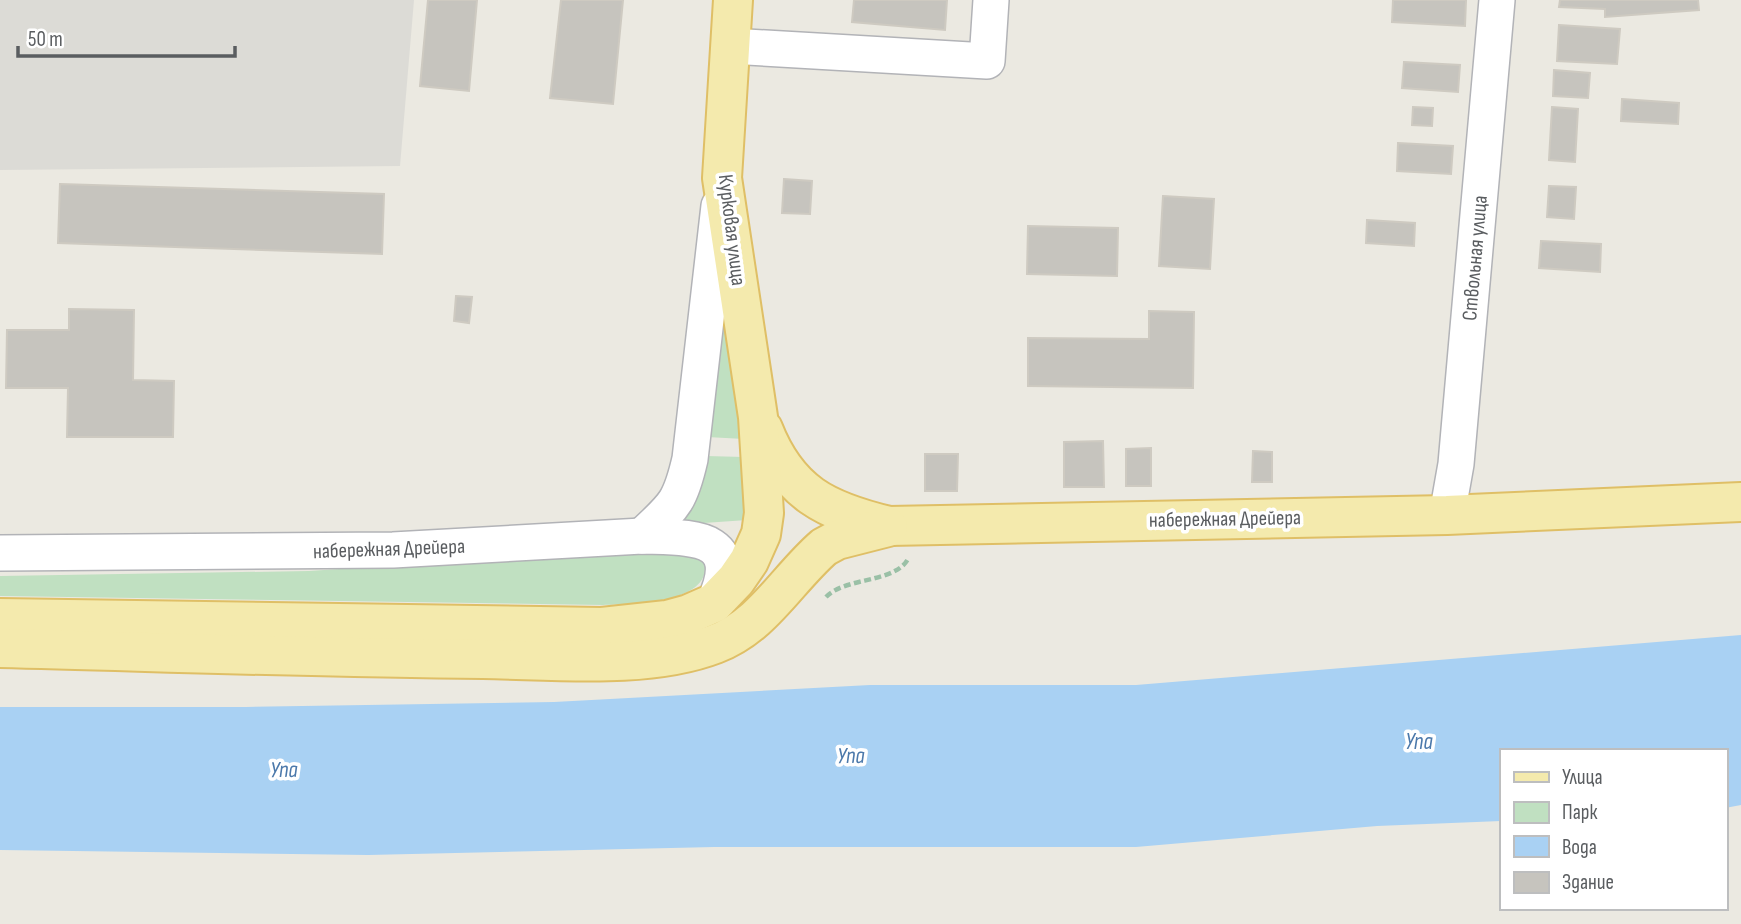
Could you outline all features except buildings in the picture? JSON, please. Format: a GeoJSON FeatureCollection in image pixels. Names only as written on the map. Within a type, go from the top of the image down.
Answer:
{"type":"FeatureCollection","features":[{"type":"Feature","properties":{"kind":"main road","name":"Курковая улица"},"geometry":{"type":"LineString","coordinates":[[733,0],[722,178],[758,417]]}},
{"type":"Feature","properties":{"kind":"main road","name":"набережная Дрейера"},"geometry":{"type":"LineString","coordinates":[[758,417],[769,444],[802,490],[820,503],[859,519],[902,526],[1447,515],[1741,502]]}},
{"type":"Feature","properties":{"kind":"main road"},"geometry":{"type":"LineString","coordinates":[[0,618],[602,627],[667,620],[714,603],[736,580],[749,561],[761,534],[764,513],[758,417]]}},
{"type":"Feature","properties":{"kind":"main road"},"geometry":{"type":"LineString","coordinates":[[0,648],[311,658],[616,660],[677,655],[716,644],[747,627],[824,547],[837,540],[902,526]]}},
{"type":"Feature","properties":{"kind":"street"},"geometry":{"type":"LineString","coordinates":[[730,46],[987,61],[992,0]]}},
{"type":"Feature","properties":{"kind":"street","name":"Ствольная улица"},"geometry":{"type":"LineString","coordinates":[[1447,515],[1456,464],[1497,0]]}},
{"type":"Feature","properties":{"kind":"street"},"geometry":{"type":"LineString","coordinates":[[642,536],[673,508],[684,485],[690,459],[722,178]]}},
{"type":"Feature","properties":{"kind":"street","name":"набережная Дрейера"},"geometry":{"type":"LineString","coordinates":[[0,553],[393,550],[642,536],[698,540],[717,549],[724,576],[714,603]]}},
{"type":"Feature","properties":{"kind":"path"},"geometry":{"type":"LineString","coordinates":[[824,599],[834,589],[881,576],[905,565],[912,552],[902,526]]}},
{"type":"Feature","properties":{"kind":"shaded area"},"geometry":{"type":"Polygon","coordinates":[[[0,0],[414,0],[400,166],[0,170],[0,0]]]}},
{"type":"Feature","properties":{"kind":"green space"},"geometry":{"type":"Polygon","coordinates":[[[726,278],[744,439],[707,437],[726,278]]]}},
{"type":"Feature","properties":{"kind":"green space"},"geometry":{"type":"Polygon","coordinates":[[[706,456],[744,457],[747,520],[675,525],[706,456]]]}},
{"type":"Feature","properties":{"kind":"green space"},"geometry":{"type":"Polygon","coordinates":[[[695,551],[705,565],[703,578],[695,588],[666,599],[631,604],[0,596],[0,576],[309,571],[593,552],[695,551]]]}},
{"type":"Feature","properties":{"kind":"water","name":"Упа"},"geometry":{"type":"Polygon","coordinates":[[[1741,635],[1741,805],[1727,808],[1727,749],[1500,749],[1500,821],[1377,826],[1136,847],[714,847],[368,855],[0,850],[0,707],[246,707],[554,702],[870,685],[1136,685],[1741,635]]]}}]}
